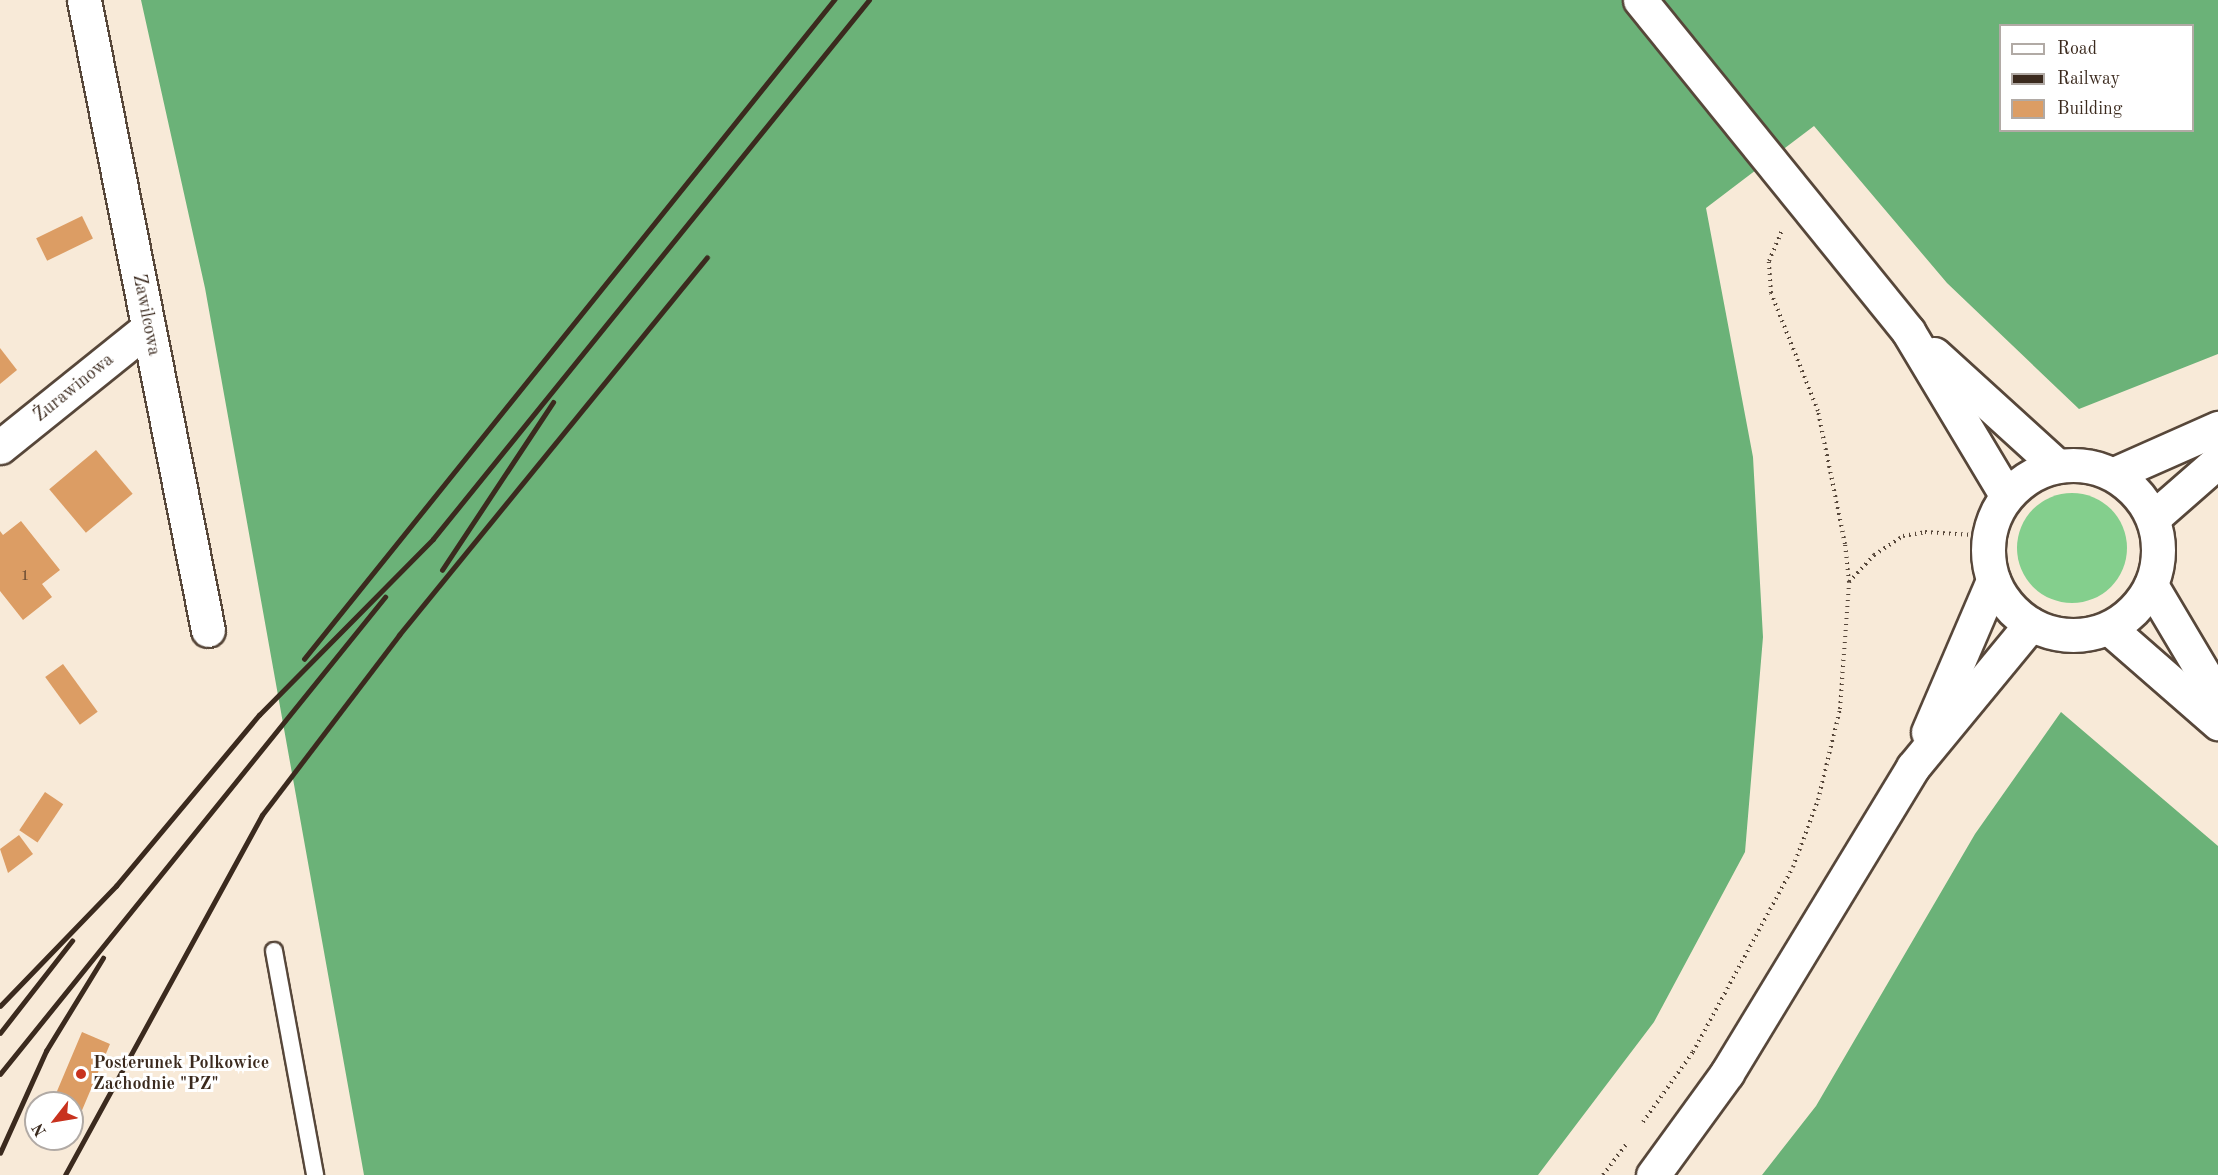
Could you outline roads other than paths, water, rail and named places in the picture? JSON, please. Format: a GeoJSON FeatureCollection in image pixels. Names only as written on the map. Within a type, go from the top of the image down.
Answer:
{"type":"FeatureCollection","features":[{"type":"Feature","properties":{"kind":"street","name":"Zawilcowa"},"geometry":{"type":"LineString","coordinates":[[84,0],[208,630]]}},
{"type":"Feature","properties":{"kind":"street"},"geometry":{"type":"LineString","coordinates":[[1640,0],[1908,331],[2006,495]]}},
{"type":"Feature","properties":{"kind":"street","name":"Żurawinowa"},"geometry":{"type":"LineString","coordinates":[[0,447],[148,328]]}},
{"type":"Feature","properties":{"kind":"street"},"geometry":{"type":"LineString","coordinates":[[1908,331],[2056,465]]}},
{"type":"Feature","properties":{"kind":"street"},"geometry":{"type":"LineString","coordinates":[[2114,474],[2218,428]]}},
{"type":"Feature","properties":{"kind":"street"},"geometry":{"type":"LineString","coordinates":[[2153,518],[2218,461]]}},
{"type":"Feature","properties":{"kind":"street"},"geometry":{"type":"LineString","coordinates":[[2085,464],[2114,474],[2137,493],[2153,518],[2158,563],[2151,585],[2134,610],[2109,628],[2065,634],[2031,624],[2008,606],[1992,580],[1988,536],[2006,495],[2028,476],[2056,465],[2085,464]]}},
{"type":"Feature","properties":{"kind":"street"},"geometry":{"type":"LineString","coordinates":[[1913,767],[1992,580]]}},
{"type":"Feature","properties":{"kind":"street"},"geometry":{"type":"LineString","coordinates":[[2151,585],[2218,698]]}},
{"type":"Feature","properties":{"kind":"street"},"geometry":{"type":"LineString","coordinates":[[1653,1175],[1727,1073],[1913,767],[2031,624]]}},
{"type":"Feature","properties":{"kind":"street"},"geometry":{"type":"LineString","coordinates":[[2109,628],[2218,723]]}},
{"type":"Feature","properties":{"kind":"lane"},"geometry":{"type":"LineString","coordinates":[[274,951],[315,1175]]}},
{"type":"Feature","properties":{"kind":"railway"},"geometry":{"type":"LineString","coordinates":[[304,659],[834,0]]}},
{"type":"Feature","properties":{"kind":"railway"},"geometry":{"type":"LineString","coordinates":[[0,1006],[116,886],[259,715],[433,539],[869,0]]}},
{"type":"Feature","properties":{"kind":"railway"},"geometry":{"type":"LineString","coordinates":[[65,1175],[262,815],[399,635],[707,258]]}},
{"type":"Feature","properties":{"kind":"railway"},"geometry":{"type":"LineString","coordinates":[[442,570],[553,402]]}},
{"type":"Feature","properties":{"kind":"railway"},"geometry":{"type":"LineString","coordinates":[[0,1074],[385,597]]}},
{"type":"Feature","properties":{"kind":"railway"},"geometry":{"type":"LineString","coordinates":[[0,1033],[72,941]]}},
{"type":"Feature","properties":{"kind":"railway"},"geometry":{"type":"LineString","coordinates":[[0,1153],[46,1051],[103,958]]}},
{"type":"Feature","properties":{"kind":"place","name":"Posterunek Polkowice Zachodnie \"PZ\""},"geometry":{"type":"Point","coordinates":[81,1074]}}]}
